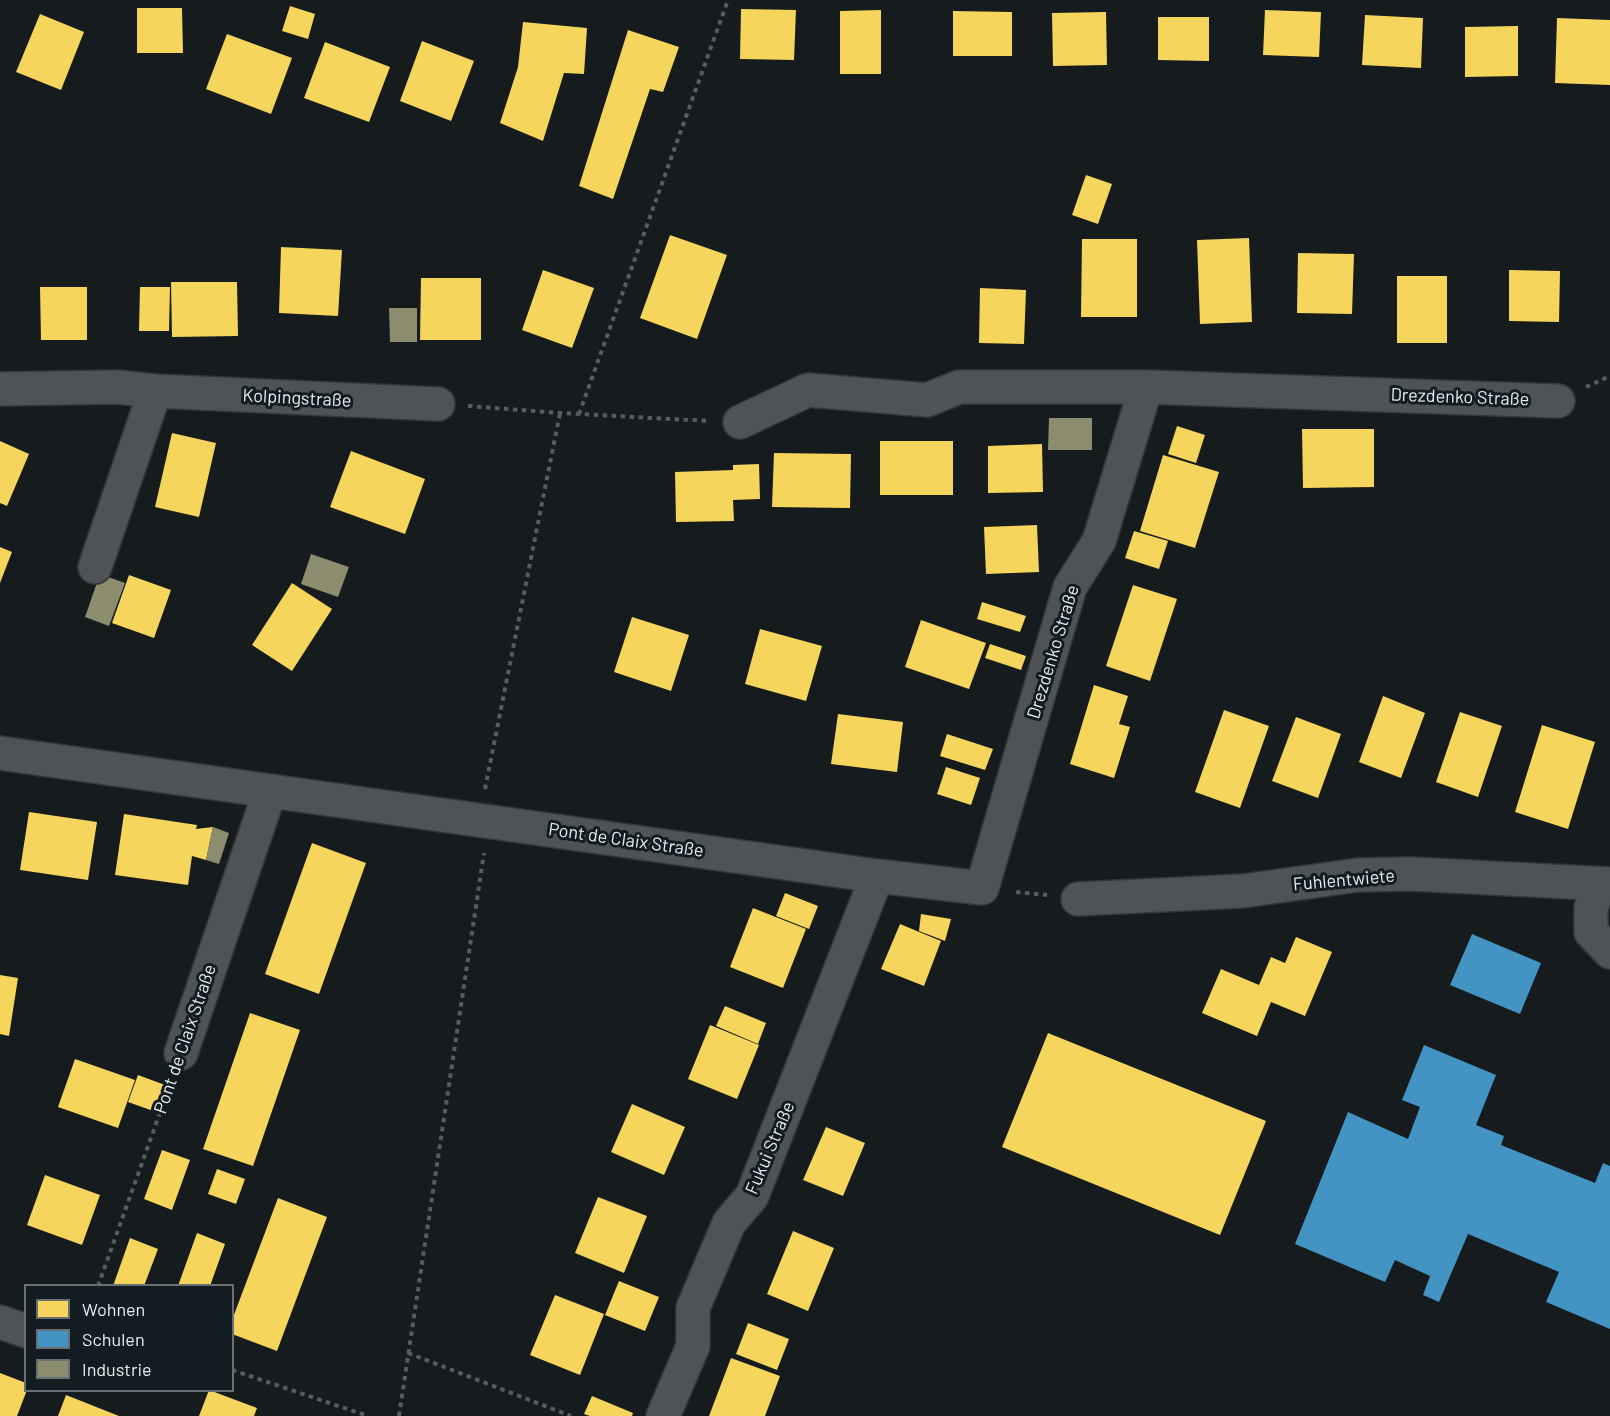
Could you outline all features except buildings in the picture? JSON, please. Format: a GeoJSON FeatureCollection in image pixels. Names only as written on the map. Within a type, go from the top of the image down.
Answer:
{"type":"FeatureCollection","features":[{"type":"Feature","properties":{"kind":"street","name":"Kolpingstraße"},"geometry":{"type":"LineString","coordinates":[[0,389],[117,387],[155,391],[438,404]]}},
{"type":"Feature","properties":{"kind":"street","name":"Drezdenko Straße"},"geometry":{"type":"LineString","coordinates":[[740,422],[808,390],[927,400],[959,387],[1146,387],[1558,401]]}},
{"type":"Feature","properties":{"kind":"street","name":"Drezdenko Straße"},"geometry":{"type":"LineString","coordinates":[[982,888],[1070,587],[1099,541],[1146,387]]}},
{"type":"Feature","properties":{"kind":"street"},"geometry":{"type":"LineString","coordinates":[[95,567],[155,391]]}},
{"type":"Feature","properties":{"kind":"street","name":"Pont de Claix Straße"},"geometry":{"type":"LineString","coordinates":[[0,753],[877,876],[982,888]]}},
{"type":"Feature","properties":{"kind":"street","name":"Pont de Claix Straße"},"geometry":{"type":"LineString","coordinates":[[182,1053],[270,791]]}},
{"type":"Feature","properties":{"kind":"street","name":"Fuhlentwiete"},"geometry":{"type":"LineString","coordinates":[[1078,898],[1243,891],[1358,875],[1412,874],[1605,884]]}},
{"type":"Feature","properties":{"kind":"street","name":"Fukui Straße"},"geometry":{"type":"LineString","coordinates":[[663,1416],[693,1346],[693,1308],[729,1223],[752,1196],[877,876]]}},
{"type":"Feature","properties":{"kind":"street"},"geometry":{"type":"LineString","coordinates":[[1605,884],[1591,908],[1591,932],[1610,952]]}},
{"type":"Feature","properties":{"kind":"street"},"geometry":{"type":"LineString","coordinates":[[0,1322],[24,1330]]}},
{"type":"Feature","properties":{"kind":"path"},"geometry":{"type":"LineString","coordinates":[[579,414],[728,0]]}},
{"type":"Feature","properties":{"kind":"path"},"geometry":{"type":"LineString","coordinates":[[438,404],[740,422]]}},
{"type":"Feature","properties":{"kind":"path"},"geometry":{"type":"LineString","coordinates":[[399,1416],[485,849],[483,800],[560,413]]}},
{"type":"Feature","properties":{"kind":"path"},"geometry":{"type":"LineString","coordinates":[[982,888],[1078,898]]}},
{"type":"Feature","properties":{"kind":"path","name":"Pont de Claix Straße"},"geometry":{"type":"LineString","coordinates":[[99,1284],[182,1053]]}},
{"type":"Feature","properties":{"kind":"path"},"geometry":{"type":"LineString","coordinates":[[408,1353],[571,1416]]}},
{"type":"Feature","properties":{"kind":"path"},"geometry":{"type":"LineString","coordinates":[[234,1371],[368,1416]]}}]}
